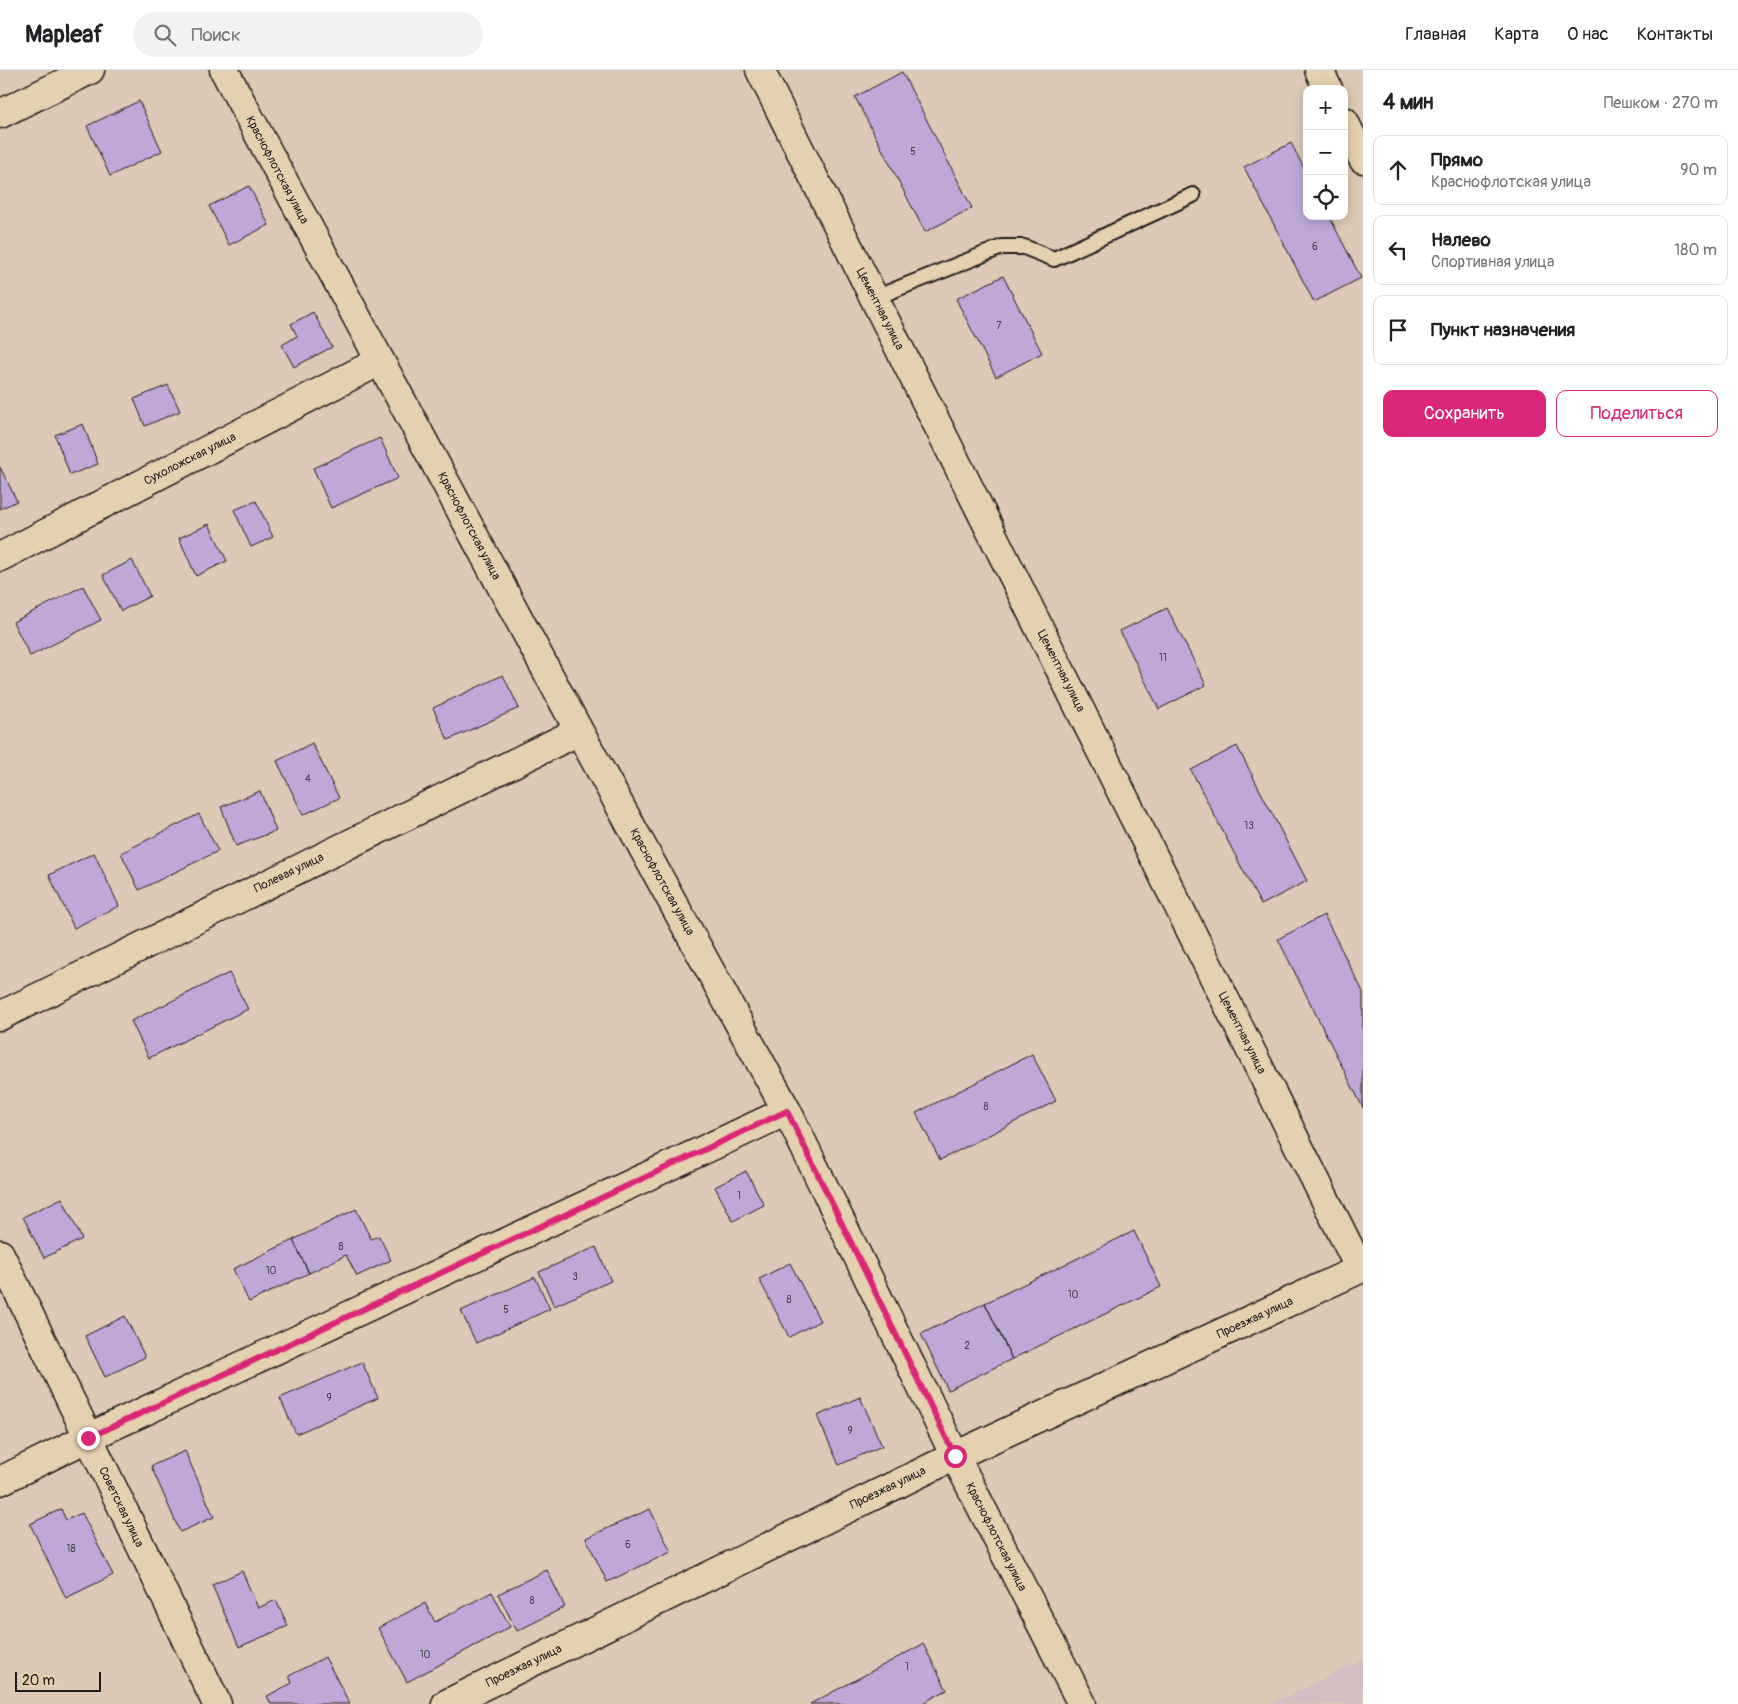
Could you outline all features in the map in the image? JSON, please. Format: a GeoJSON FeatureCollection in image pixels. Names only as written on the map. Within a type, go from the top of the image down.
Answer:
{"type":"FeatureCollection","features":[{"type":"Feature","properties":{"kind":"street"},"geometry":{"type":"LineString","coordinates":[[0,114],[90,70]]}},
{"type":"Feature","properties":{"kind":"street","name":"Краснофлотская улица"},"geometry":{"type":"LineString","coordinates":[[224,70],[579,731],[787,1111],[955,1456],[1082,1704]]}},
{"type":"Feature","properties":{"kind":"street","name":"Цементная улица"},"geometry":{"type":"LineString","coordinates":[[760,70],[1362,1269]]}},
{"type":"Feature","properties":{"kind":"street"},"geometry":{"type":"LineString","coordinates":[[1319,70],[1326,85]]}},
{"type":"Feature","properties":{"kind":"street"},"geometry":{"type":"LineString","coordinates":[[1348,129],[1363,159]]}},
{"type":"Feature","properties":{"kind":"street","name":"Сухоложская улица"},"geometry":{"type":"LineString","coordinates":[[0,556],[380,361]]}},
{"type":"Feature","properties":{"kind":"street","name":"Полевая улица"},"geometry":{"type":"LineString","coordinates":[[0,1016],[579,731]]}},
{"type":"Feature","properties":{"kind":"street"},"geometry":{"type":"LineString","coordinates":[[0,1481],[787,1111]]}},
{"type":"Feature","properties":{"kind":"street","name":"Советская улица"},"geometry":{"type":"LineString","coordinates":[[0,1254],[217,1704]]}},
{"type":"Feature","properties":{"kind":"street","name":"Проезжая улица"},"geometry":{"type":"LineString","coordinates":[[446,1704],[955,1456],[1362,1269]]}},
{"type":"Feature","properties":{"kind":"lane"},"geometry":{"type":"LineString","coordinates":[[874,298],[1002,246],[1024,247],[1054,259],[1193,195]]}},
{"type":"Feature","properties":{"kind":"shaded area"},"geometry":{"type":"Polygon","coordinates":[[[1363,1659],[1363,1704],[1271,1704],[1363,1659]]]}},
{"type":"Feature","properties":{"kind":"building"},"geometry":{"type":"Polygon","coordinates":[[[902,72],[972,208],[925,232],[855,97],[902,72]]]}},
{"type":"Feature","properties":{"kind":"building"},"geometry":{"type":"Polygon","coordinates":[[[139,101],[162,151],[110,176],[87,126],[139,101]]]}},
{"type":"Feature","properties":{"kind":"building"},"geometry":{"type":"Polygon","coordinates":[[[1291,143],[1303,166],[1303,220],[1331,220],[1361,278],[1314,302],[1244,167],[1291,143]]]}},
{"type":"Feature","properties":{"kind":"building"},"geometry":{"type":"Polygon","coordinates":[[[249,186],[269,225],[229,245],[209,206],[249,186]]]}},
{"type":"Feature","properties":{"kind":"building"},"geometry":{"type":"Polygon","coordinates":[[[1003,276],[1042,353],[996,377],[956,299],[1003,276]]]}},
{"type":"Feature","properties":{"kind":"building"},"geometry":{"type":"Polygon","coordinates":[[[313,312],[332,347],[294,367],[282,345],[297,336],[291,324],[313,312]]]}},
{"type":"Feature","properties":{"kind":"building"},"geometry":{"type":"Polygon","coordinates":[[[168,385],[180,411],[145,426],[134,399],[168,385]]]}},
{"type":"Feature","properties":{"kind":"building"},"geometry":{"type":"Polygon","coordinates":[[[83,424],[98,464],[70,475],[55,435],[83,424]]]}},
{"type":"Feature","properties":{"kind":"building"},"geometry":{"type":"Polygon","coordinates":[[[380,438],[398,478],[331,508],[313,468],[380,438]]]}},
{"type":"Feature","properties":{"kind":"building"},"geometry":{"type":"Polygon","coordinates":[[[0,467],[17,501],[0,509],[0,467]]]}},
{"type":"Feature","properties":{"kind":"building"},"geometry":{"type":"Polygon","coordinates":[[[256,501],[273,537],[251,547],[234,510],[256,501]]]}},
{"type":"Feature","properties":{"kind":"building"},"geometry":{"type":"Polygon","coordinates":[[[209,524],[227,561],[196,576],[179,538],[209,524]]]}},
{"type":"Feature","properties":{"kind":"building"},"geometry":{"type":"Polygon","coordinates":[[[132,560],[150,596],[121,611],[103,575],[132,560]]]}},
{"type":"Feature","properties":{"kind":"building"},"geometry":{"type":"Polygon","coordinates":[[[83,586],[101,620],[30,656],[13,622],[83,586]]]}},
{"type":"Feature","properties":{"kind":"building"},"geometry":{"type":"Polygon","coordinates":[[[1167,608],[1206,685],[1159,709],[1120,631],[1167,608]]]}},
{"type":"Feature","properties":{"kind":"building"},"geometry":{"type":"Polygon","coordinates":[[[503,675],[519,708],[448,740],[433,708],[503,675]]]}},
{"type":"Feature","properties":{"kind":"building"},"geometry":{"type":"Polygon","coordinates":[[[312,743],[339,798],[303,815],[277,761],[312,743]]]}},
{"type":"Feature","properties":{"kind":"building"},"geometry":{"type":"Polygon","coordinates":[[[1237,746],[1307,881],[1261,905],[1191,770],[1237,746]]]}},
{"type":"Feature","properties":{"kind":"building"},"geometry":{"type":"Polygon","coordinates":[[[260,791],[276,831],[236,846],[221,807],[260,791]]]}},
{"type":"Feature","properties":{"kind":"building"},"geometry":{"type":"Polygon","coordinates":[[[199,814],[218,851],[139,890],[121,853],[199,814]]]}},
{"type":"Feature","properties":{"kind":"building"},"geometry":{"type":"Polygon","coordinates":[[[94,853],[119,906],[74,928],[49,875],[94,853]]]}},
{"type":"Feature","properties":{"kind":"building"},"geometry":{"type":"Polygon","coordinates":[[[1324,915],[1363,992],[1363,1108],[1278,939],[1324,915]]]}},
{"type":"Feature","properties":{"kind":"building"},"geometry":{"type":"Polygon","coordinates":[[[229,973],[248,1009],[149,1058],[131,1021],[229,973]]]}},
{"type":"Feature","properties":{"kind":"building"},"geometry":{"type":"Polygon","coordinates":[[[1032,1054],[1056,1101],[940,1160],[916,1113],[1032,1054]]]}},
{"type":"Feature","properties":{"kind":"building"},"geometry":{"type":"Polygon","coordinates":[[[746,1171],[764,1205],[733,1221],[715,1187],[746,1171]]]}},
{"type":"Feature","properties":{"kind":"building"},"geometry":{"type":"Polygon","coordinates":[[[62,1198],[82,1239],[44,1258],[23,1217],[62,1198]]]}},
{"type":"Feature","properties":{"kind":"building"},"geometry":{"type":"Polygon","coordinates":[[[356,1209],[371,1239],[379,1236],[391,1260],[357,1276],[346,1255],[309,1273],[293,1240],[356,1209]]]}},
{"type":"Feature","properties":{"kind":"building"},"geometry":{"type":"Polygon","coordinates":[[[1134,1231],[1161,1287],[1012,1359],[985,1303],[1134,1231]]]}},
{"type":"Feature","properties":{"kind":"building"},"geometry":{"type":"Polygon","coordinates":[[[293,1240],[309,1273],[249,1302],[233,1269],[293,1240]]]}},
{"type":"Feature","properties":{"kind":"building"},"geometry":{"type":"Polygon","coordinates":[[[596,1247],[611,1281],[554,1306],[539,1272],[596,1247]]]}},
{"type":"Feature","properties":{"kind":"building"},"geometry":{"type":"Polygon","coordinates":[[[790,1263],[820,1321],[789,1337],[759,1279],[790,1263]]]}},
{"type":"Feature","properties":{"kind":"building"},"geometry":{"type":"Polygon","coordinates":[[[535,1277],[550,1309],[476,1343],[461,1311],[535,1277]]]}},
{"type":"Feature","properties":{"kind":"building"},"geometry":{"type":"Polygon","coordinates":[[[985,1303],[1012,1359],[948,1390],[921,1334],[985,1303]]]}},
{"type":"Feature","properties":{"kind":"building"},"geometry":{"type":"Polygon","coordinates":[[[125,1316],[145,1357],[105,1377],[85,1336],[125,1316]]]}},
{"type":"Feature","properties":{"kind":"building"},"geometry":{"type":"Polygon","coordinates":[[[362,1362],[378,1398],[296,1434],[280,1398],[362,1362]]]}},
{"type":"Feature","properties":{"kind":"building"},"geometry":{"type":"Polygon","coordinates":[[[860,1397],[882,1446],[839,1465],[817,1416],[860,1397]]]}},
{"type":"Feature","properties":{"kind":"building"},"geometry":{"type":"Polygon","coordinates":[[[185,1451],[214,1517],[180,1532],[151,1466],[185,1451]]]}},
{"type":"Feature","properties":{"kind":"building"},"geometry":{"type":"Polygon","coordinates":[[[61,1509],[66,1520],[82,1513],[113,1575],[66,1598],[30,1524],[61,1509]]]}},
{"type":"Feature","properties":{"kind":"building"},"geometry":{"type":"Polygon","coordinates":[[[650,1509],[671,1552],[607,1582],[586,1538],[650,1509]]]}},
{"type":"Feature","properties":{"kind":"building"},"geometry":{"type":"Polygon","coordinates":[[[547,1570],[565,1607],[517,1631],[498,1594],[547,1570]]]}},
{"type":"Feature","properties":{"kind":"building"},"geometry":{"type":"Polygon","coordinates":[[[242,1571],[258,1608],[276,1600],[288,1626],[239,1647],[212,1585],[242,1571]]]}},
{"type":"Feature","properties":{"kind":"building"},"geometry":{"type":"Polygon","coordinates":[[[492,1592],[510,1627],[407,1682],[378,1628],[425,1603],[435,1622],[492,1592]]]}},
{"type":"Feature","properties":{"kind":"building"},"geometry":{"type":"Polygon","coordinates":[[[923,1644],[947,1690],[921,1704],[810,1704],[923,1644]]]}},
{"type":"Feature","properties":{"kind":"building"},"geometry":{"type":"Polygon","coordinates":[[[325,1657],[350,1704],[271,1704],[267,1696],[292,1683],[289,1676],[325,1657]]]}},
{"type":"Feature","properties":{"kind":"route"},"geometry":{"type":"LineString","coordinates":[[88,1438],[787,1111],[955,1456]]}}]}
